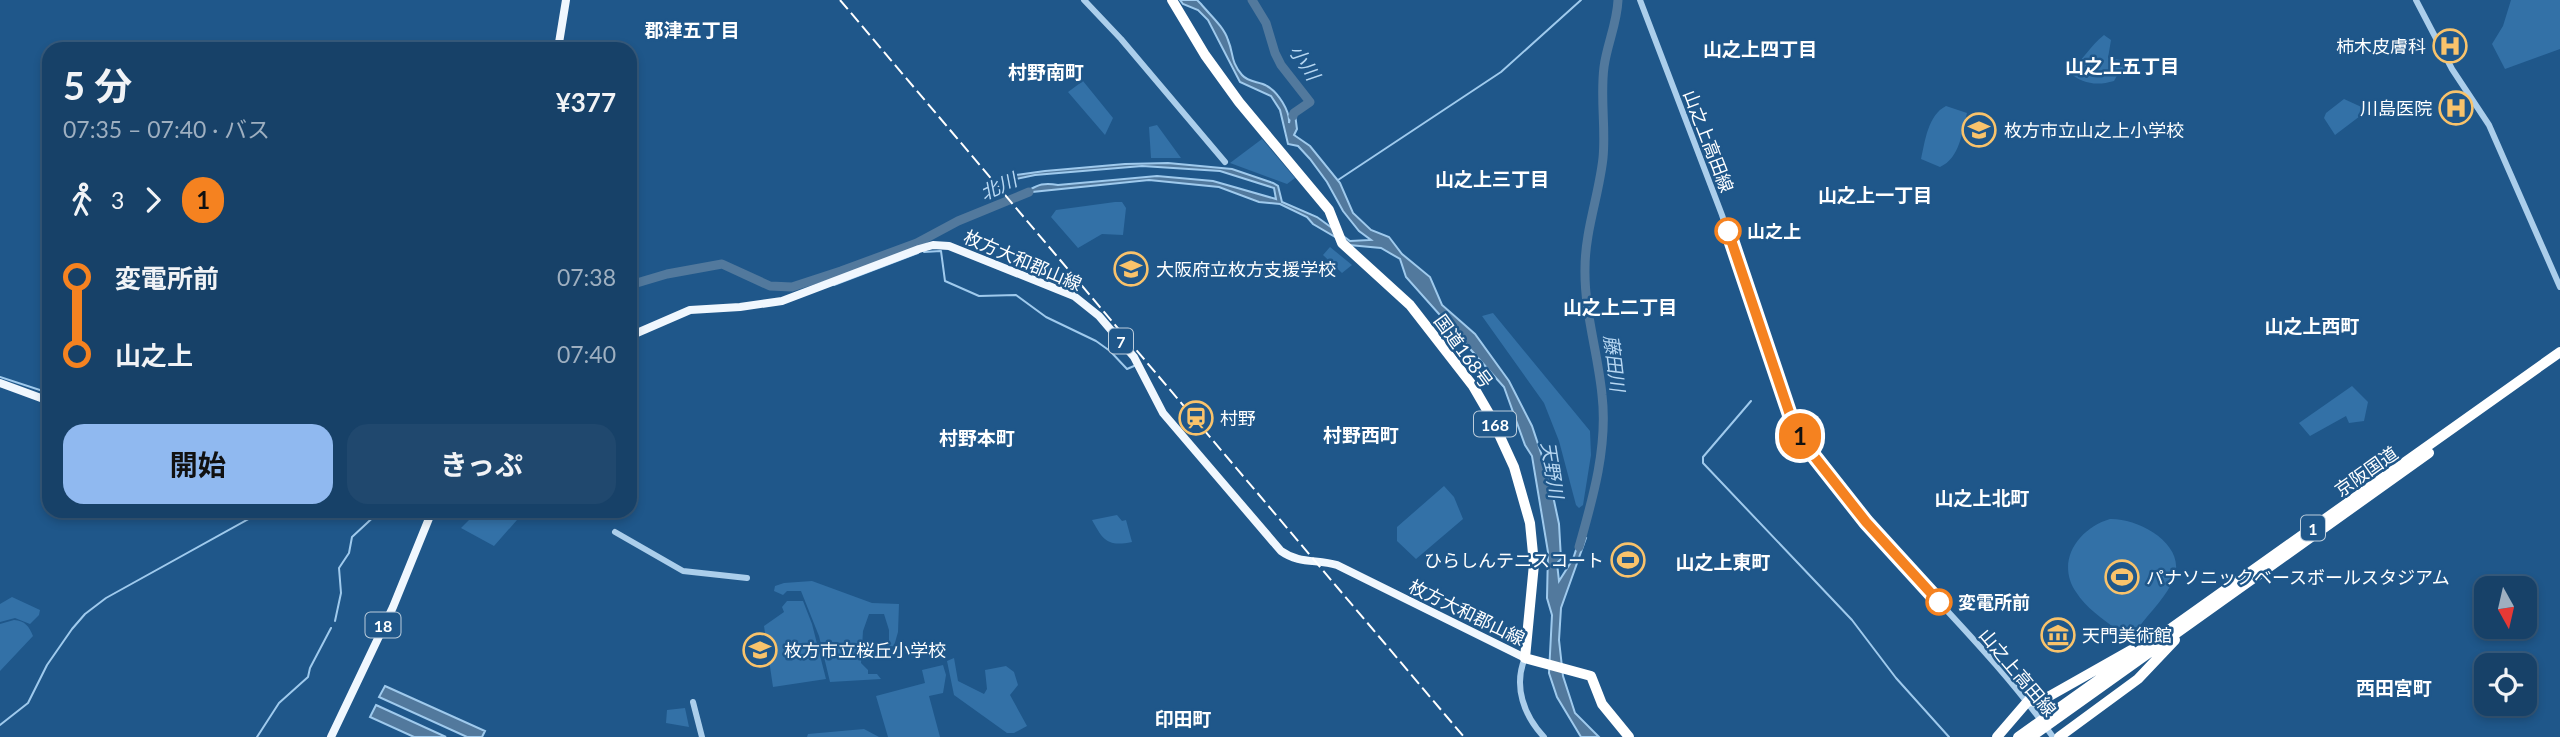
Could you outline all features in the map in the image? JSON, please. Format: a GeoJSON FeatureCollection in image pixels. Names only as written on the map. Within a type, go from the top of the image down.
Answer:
{"type":"FeatureCollection","features":[{"type":"Feature","properties":{"kind":"highway","name":"国道168号"},"geometry":{"type":"LineString","coordinates":[[1172,0],[1205,55],[1239,102],[1333,218],[1341,241],[1348,251],[1390,284],[1434,333],[1473,386],[1505,442],[1524,497],[1534,551],[1525,658]]}},
{"type":"Feature","properties":{"kind":"highway","name":"京阪国道"},"geometry":{"type":"LineString","coordinates":[[2031,737],[2149,643],[2560,352]]}},
{"type":"Feature","properties":{"kind":"highway","name":"京阪国道"},"geometry":{"type":"LineString","coordinates":[[2018,737],[2238,590],[2560,359]]}},
{"type":"Feature","properties":{"kind":"highway"},"geometry":{"type":"LineString","coordinates":[[2059,737],[2138,679],[2174,641],[2238,590]]}},
{"type":"Feature","properties":{"kind":"highway","name":"1"},"geometry":{"type":"LineString","coordinates":[[2028,701],[2039,702],[2119,656],[2149,643]]}},
{"type":"Feature","properties":{"kind":"highway"},"geometry":{"type":"LineString","coordinates":[[1525,658],[1591,676],[1602,705],[1629,737]]}},
{"type":"Feature","properties":{"kind":"highway"},"geometry":{"type":"LineString","coordinates":[[1997,737],[2028,701]]}},
{"type":"Feature","properties":{"kind":"main road"},"geometry":{"type":"LineString","coordinates":[[559,42],[566,0]]}},
{"type":"Feature","properties":{"kind":"main road","name":"枚方大和郡山線"},"geometry":{"type":"LineString","coordinates":[[637,333],[690,310],[740,307],[782,300],[919,249],[933,245],[949,246],[1073,296],[1099,316],[1134,357],[1163,412],[1281,551],[1304,562],[1337,565],[1525,658]]}},
{"type":"Feature","properties":{"kind":"main road"},"geometry":{"type":"LineString","coordinates":[[0,383],[42,398]]}},
{"type":"Feature","properties":{"kind":"main road","name":"18"},"geometry":{"type":"LineString","coordinates":[[331,737],[393,607],[429,518]]}},
{"type":"Feature","properties":{"kind":"street"},"geometry":{"type":"LineString","coordinates":[[1084,0],[1121,39],[1225,162]]}},
{"type":"Feature","properties":{"kind":"street","name":"山之上高田線"},"geometry":{"type":"LineString","coordinates":[[1640,0],[1720,211],[1790,415],[1806,446],[1866,522],[2028,701],[2053,737]]}},
{"type":"Feature","properties":{"kind":"street"},"geometry":{"type":"LineString","coordinates":[[2416,0],[2452,69],[2489,125],[2560,287]]}},
{"type":"Feature","properties":{"kind":"street"},"geometry":{"type":"LineString","coordinates":[[615,532],[683,571],[747,578]]}},
{"type":"Feature","properties":{"kind":"street"},"geometry":{"type":"LineString","coordinates":[[1525,658],[1520,670],[1519,686],[1525,708],[1544,737]]}},
{"type":"Feature","properties":{"kind":"street"},"geometry":{"type":"LineString","coordinates":[[693,702],[702,737]]}},
{"type":"Feature","properties":{"kind":"shaded area"},"geometry":{"type":"Polygon","coordinates":[[[1180,0],[1197,0],[1226,35],[1238,70],[1248,79],[1264,84],[1275,93],[1285,108],[1289,123],[1291,112],[1298,108],[1300,110],[1295,114],[1297,129],[1294,135],[1310,146],[1340,183],[1353,213],[1371,230],[1389,237],[1402,254],[1430,277],[1442,305],[1475,334],[1509,381],[1532,426],[1549,477],[1559,524],[1559,581],[1573,559],[1581,535],[1586,538],[1561,608],[1559,640],[1563,676],[1575,713],[1599,737],[1581,737],[1557,697],[1549,673],[1552,615],[1547,598],[1548,552],[1532,456],[1525,445],[1504,387],[1406,277],[1400,259],[1381,248],[1349,245],[1313,224],[1307,217],[1280,204],[1259,202],[1219,187],[1149,180],[1032,192],[1019,198],[1018,195],[1045,184],[1157,176],[1213,181],[1276,199],[1274,188],[1220,171],[1142,166],[1035,175],[1007,181],[1005,179],[1008,176],[1045,171],[1125,164],[1168,163],[1232,169],[1278,186],[1282,202],[1317,217],[1350,241],[1371,240],[1359,231],[1343,211],[1310,159],[1298,146],[1288,144],[1280,110],[1271,96],[1240,82],[1208,20],[1198,10],[1180,0]]]}},
{"type":"Feature","properties":{"kind":"shaded area"},"geometry":{"type":"Polygon","coordinates":[[[2511,0],[2560,0],[2560,49],[2505,69],[2492,44],[2503,26],[2511,0]]]}},
{"type":"Feature","properties":{"kind":"shaded area"},"geometry":{"type":"Polygon","coordinates":[[[2104,35],[2111,40],[2108,58],[2134,62],[2129,75],[2119,72],[2114,81],[2096,84],[2079,79],[2069,72],[2095,44],[2104,35]]]}},
{"type":"Feature","properties":{"kind":"shaded area"},"geometry":{"type":"Polygon","coordinates":[[[1083,81],[1113,118],[1105,135],[1068,92],[1083,81]]]}},
{"type":"Feature","properties":{"kind":"shaded area"},"geometry":{"type":"Polygon","coordinates":[[[2344,99],[2368,110],[2335,135],[2324,118],[2326,113],[2344,99]]]}},
{"type":"Feature","properties":{"kind":"shaded area"},"geometry":{"type":"Polygon","coordinates":[[[1946,106],[1967,113],[1956,151],[1947,163],[1940,167],[1921,159],[1931,122],[1946,106]]]}},
{"type":"Feature","properties":{"kind":"shaded area"},"geometry":{"type":"Polygon","coordinates":[[[1157,125],[1181,158],[1151,158],[1149,127],[1157,125]]]}},
{"type":"Feature","properties":{"kind":"shaded area"},"geometry":{"type":"Polygon","coordinates":[[[1262,139],[1295,178],[1287,184],[1230,163],[1262,139]]]}},
{"type":"Feature","properties":{"kind":"shaded area"},"geometry":{"type":"Polygon","coordinates":[[[1122,202],[1126,208],[1123,235],[1102,234],[1078,248],[1051,217],[1056,210],[1122,202]]]}},
{"type":"Feature","properties":{"kind":"shaded area"},"geometry":{"type":"Polygon","coordinates":[[[1330,247],[1352,265],[1342,273],[1323,255],[1330,247]]]}},
{"type":"Feature","properties":{"kind":"shaded area"},"geometry":{"type":"Polygon","coordinates":[[[1493,313],[1590,431],[1591,455],[1583,505],[1579,508],[1559,441],[1544,403],[1482,316],[1493,313]]]}},
{"type":"Feature","properties":{"kind":"shaded area"},"geometry":{"type":"Polygon","coordinates":[[[2352,386],[2368,402],[2364,421],[2349,423],[2346,416],[2310,436],[2299,423],[2352,386]]]}},
{"type":"Feature","properties":{"kind":"shaded area"},"geometry":{"type":"Polygon","coordinates":[[[1444,486],[1454,497],[1463,519],[1416,559],[1397,541],[1397,527],[1444,486]]]}},
{"type":"Feature","properties":{"kind":"shaded area"},"geometry":{"type":"Polygon","coordinates":[[[1117,515],[1122,521],[1126,520],[1132,542],[1111,543],[1099,533],[1092,520],[1117,515]]]}},
{"type":"Feature","properties":{"kind":"shaded area"},"geometry":{"type":"Polygon","coordinates":[[[471,518],[519,518],[494,546],[461,528],[471,518]]]}},
{"type":"Feature","properties":{"kind":"shaded area","name":"パナソニックベースボールスタジアム"},"geometry":{"type":"Polygon","coordinates":[[[2110,519],[2146,528],[2167,544],[2173,554],[2176,566],[2171,585],[2139,627],[2117,630],[2085,603],[2070,580],[2069,558],[2074,547],[2089,530],[2110,519]]]}},
{"type":"Feature","properties":{"kind":"shaded area","name":"ひらしんテニスコート"},"geometry":{"type":"Polygon","coordinates":[[[1624,545],[1642,566],[1631,576],[1613,555],[1624,545]]]}},
{"type":"Feature","properties":{"kind":"shaded area"},"geometry":{"type":"Polygon","coordinates":[[[812,581],[872,603],[899,604],[898,632],[894,646],[886,647],[889,643],[889,630],[884,614],[869,614],[863,631],[861,663],[868,670],[868,674],[877,674],[881,679],[830,682],[819,636],[801,591],[787,591],[783,595],[774,591],[775,586],[784,583],[812,581]]]}},
{"type":"Feature","properties":{"kind":"shaded area"},"geometry":{"type":"Polygon","coordinates":[[[12,597],[40,610],[30,624],[15,618],[0,622],[0,604],[12,597]]]}},
{"type":"Feature","properties":{"kind":"shaded area"},"geometry":{"type":"Polygon","coordinates":[[[787,601],[803,601],[812,624],[826,679],[773,687],[764,626],[784,612],[782,607],[787,601]]]}},
{"type":"Feature","properties":{"kind":"shaded area"},"geometry":{"type":"Polygon","coordinates":[[[14,620],[26,625],[33,636],[0,671],[0,624],[14,620]]]}},
{"type":"Feature","properties":{"kind":"shaded area"},"geometry":{"type":"Polygon","coordinates":[[[954,658],[958,681],[984,694],[987,689],[985,670],[1006,666],[1014,672],[1018,685],[1010,695],[1027,726],[1014,733],[1007,733],[954,695],[947,661],[954,658]]]}},
{"type":"Feature","properties":{"kind":"shaded area"},"geometry":{"type":"Polygon","coordinates":[[[943,665],[946,675],[943,693],[929,696],[940,737],[888,737],[876,696],[925,683],[922,670],[943,665]]]}},
{"type":"Feature","properties":{"kind":"shaded area"},"geometry":{"type":"Polygon","coordinates":[[[385,686],[485,731],[482,737],[467,737],[379,697],[385,686]]]}},
{"type":"Feature","properties":{"kind":"shaded area"},"geometry":{"type":"Polygon","coordinates":[[[376,705],[446,737],[414,737],[370,717],[376,705]]]}},
{"type":"Feature","properties":{"kind":"shaded area"},"geometry":{"type":"Polygon","coordinates":[[[685,708],[689,727],[666,723],[667,710],[685,708]]]}},
{"type":"Feature","properties":{"kind":"shaded area"},"geometry":{"type":"Polygon","coordinates":[[[864,729],[879,737],[807,737],[808,734],[864,729]]]}},
{"type":"Feature","properties":{"kind":"waterway","name":"小川"},"geometry":{"type":"LineString","coordinates":[[1252,0],[1266,23],[1281,65],[1310,102],[1293,116]]}},
{"type":"Feature","properties":{"kind":"waterway"},"geometry":{"type":"LineString","coordinates":[[1338,180],[1501,72],[1581,0]]}},
{"type":"Feature","properties":{"kind":"waterway","name":"藤田川"},"geometry":{"type":"LineString","coordinates":[[1579,547],[1594,491],[1603,433],[1602,395],[1587,300],[1585,268],[1587,240],[1603,158],[1604,67],[1618,0]]}},
{"type":"Feature","properties":{"kind":"waterway","name":"北川"},"geometry":{"type":"LineString","coordinates":[[637,283],[667,274],[722,264],[770,286],[792,287],[917,243],[958,221],[1029,192]]}},
{"type":"Feature","properties":{"kind":"waterway"},"geometry":{"type":"LineString","coordinates":[[924,252],[941,251],[945,281],[979,296],[1016,295],[1046,317],[1096,341],[1127,369],[1134,366]]}},
{"type":"Feature","properties":{"kind":"waterway"},"geometry":{"type":"LineString","coordinates":[[834,285],[918,253]]}},
{"type":"Feature","properties":{"kind":"waterway"},"geometry":{"type":"LineString","coordinates":[[0,377],[42,391]]}},
{"type":"Feature","properties":{"kind":"waterway"},"geometry":{"type":"LineString","coordinates":[[1751,401],[1703,457],[1703,463],[1852,620],[1896,678],[1949,737]]}},
{"type":"Feature","properties":{"kind":"waterway"},"geometry":{"type":"LineString","coordinates":[[0,725],[28,703],[47,665],[85,614],[106,598],[250,518]]}},
{"type":"Feature","properties":{"kind":"waterway"},"geometry":{"type":"LineString","coordinates":[[335,621],[341,593],[339,568],[349,553],[352,537],[372,518]]}},
{"type":"Feature","properties":{"kind":"waterway"},"geometry":{"type":"LineString","coordinates":[[257,737],[279,703],[308,677],[331,628]]}},
{"type":"Feature","properties":{"kind":"railway"},"geometry":{"type":"LineString","coordinates":[[840,0],[1464,737]]}},
{"type":"Feature","properties":{"kind":"bus line","name":"1"},"geometry":{"type":"LineString","coordinates":[[1728,231],[1790,415],[1806,446],[1815,461],[1866,522],[1939,602]]}},
{"type":"Feature","properties":{"kind":"place","name":"柿木皮膚科"},"geometry":{"type":"Point","coordinates":[2450,46]}},
{"type":"Feature","properties":{"kind":"place","name":"川島医院"},"geometry":{"type":"Point","coordinates":[2456,108]}},
{"type":"Feature","properties":{"kind":"place","name":"枚方市立山之上小学校"},"geometry":{"type":"Point","coordinates":[1979,130]}},
{"type":"Feature","properties":{"kind":"place","name":"山之上"},"geometry":{"type":"Point","coordinates":[1728,231]}},
{"type":"Feature","properties":{"kind":"place","name":"大阪府立枚方支援学校"},"geometry":{"type":"Point","coordinates":[1131,269]}},
{"type":"Feature","properties":{"kind":"place","name":"村野"},"geometry":{"type":"Point","coordinates":[1196,418]}},
{"type":"Feature","properties":{"kind":"place","name":"ひらしんテニスコート"},"geometry":{"type":"Point","coordinates":[1628,560]}},
{"type":"Feature","properties":{"kind":"place","name":"パナソニックベースボールスタジアム"},"geometry":{"type":"Point","coordinates":[2122,577]}},
{"type":"Feature","properties":{"kind":"place","name":"変電所前"},"geometry":{"type":"Point","coordinates":[1939,602]}},
{"type":"Feature","properties":{"kind":"place","name":"天門美術館"},"geometry":{"type":"Point","coordinates":[2058,635]}},
{"type":"Feature","properties":{"kind":"place","name":"枚方市立桜丘小学校"},"geometry":{"type":"Point","coordinates":[760,650]}},
{"type":"Feature","properties":{"kind":"district","name":"郡津五丁目"},"geometry":{"type":"Point","coordinates":[692,29]}},
{"type":"Feature","properties":{"kind":"district","name":"山之上四丁目"},"geometry":{"type":"Point","coordinates":[1760,48]}},
{"type":"Feature","properties":{"kind":"district","name":"山之上五丁目"},"geometry":{"type":"Point","coordinates":[2122,65]}},
{"type":"Feature","properties":{"kind":"district","name":"村野南町"},"geometry":{"type":"Point","coordinates":[1046,71]}},
{"type":"Feature","properties":{"kind":"district","name":"山之上三丁目"},"geometry":{"type":"Point","coordinates":[1492,178]}},
{"type":"Feature","properties":{"kind":"district","name":"山之上一丁目"},"geometry":{"type":"Point","coordinates":[1875,194]}},
{"type":"Feature","properties":{"kind":"district","name":"山之上二丁目"},"geometry":{"type":"Point","coordinates":[1620,306]}},
{"type":"Feature","properties":{"kind":"district","name":"山之上西町"},"geometry":{"type":"Point","coordinates":[2312,325]}},
{"type":"Feature","properties":{"kind":"district","name":"村野西町"},"geometry":{"type":"Point","coordinates":[1361,434]}},
{"type":"Feature","properties":{"kind":"district","name":"村野本町"},"geometry":{"type":"Point","coordinates":[977,437]}},
{"type":"Feature","properties":{"kind":"district","name":"山之上北町"},"geometry":{"type":"Point","coordinates":[1982,497]}},
{"type":"Feature","properties":{"kind":"district","name":"山之上東町"},"geometry":{"type":"Point","coordinates":[1723,561]}},
{"type":"Feature","properties":{"kind":"district","name":"西田宮町"},"geometry":{"type":"Point","coordinates":[2394,687]}},
{"type":"Feature","properties":{"kind":"district","name":"印田町"},"geometry":{"type":"Point","coordinates":[1183,718]}},
{"type":"Feature","properties":{"kind":"water label","name":"天野川"},"geometry":{"type":"Point","coordinates":[1553,470]}}]}
